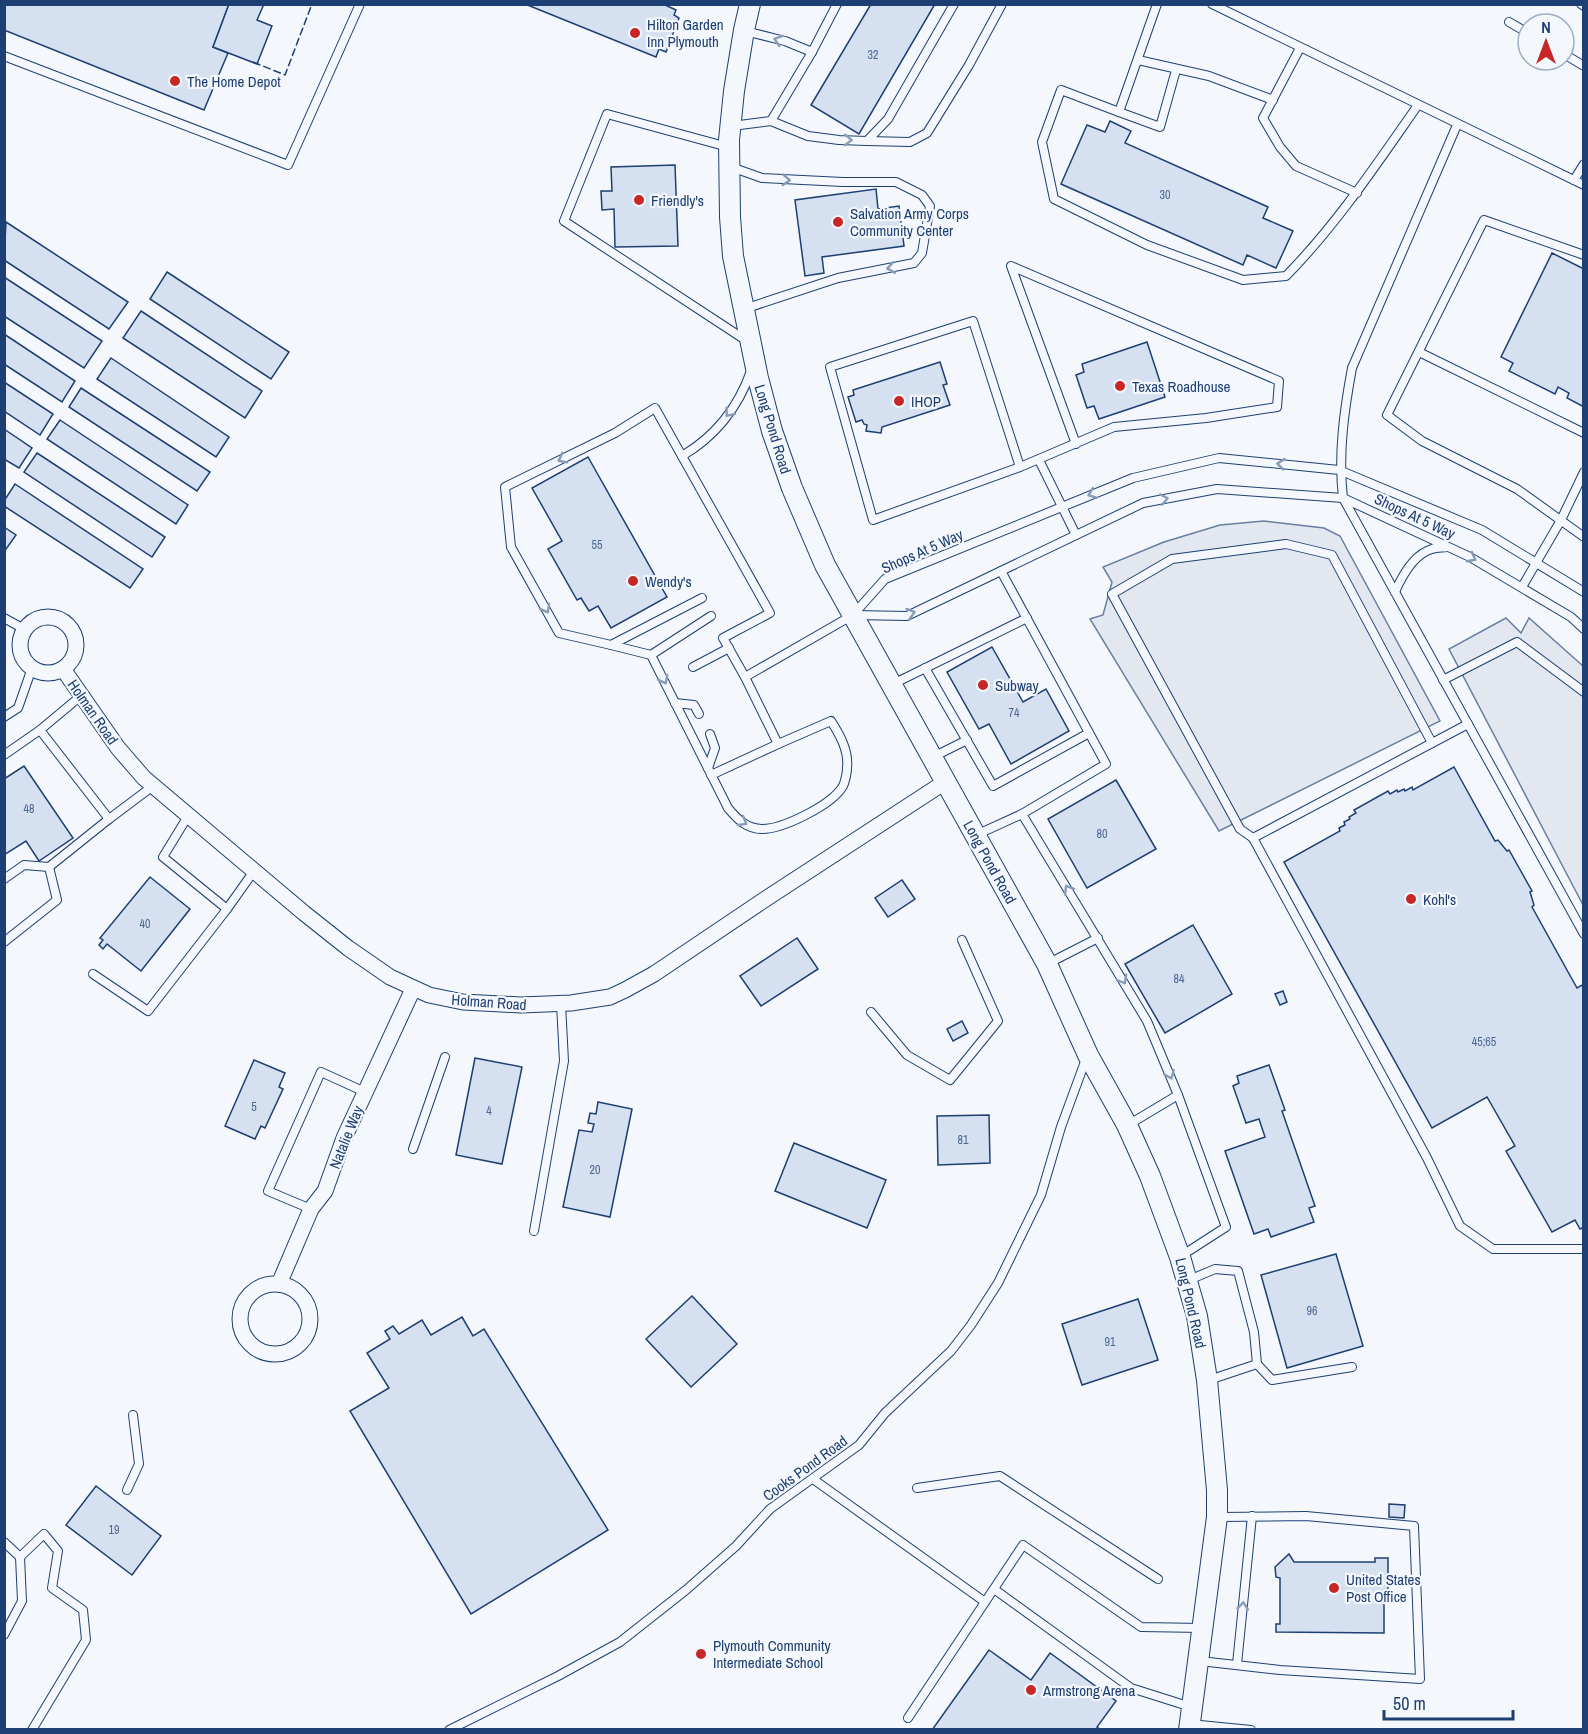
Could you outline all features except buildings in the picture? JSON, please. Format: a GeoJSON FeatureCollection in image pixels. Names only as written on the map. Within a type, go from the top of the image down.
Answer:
{"type":"FeatureCollection","features":[{"type":"Feature","properties":{"kind":"street","name":"Long Pond Road"},"geometry":{"type":"LineString","coordinates":[[750,4],[730,127],[729,217],[733,256],[766,411],[792,488],[816,545],[853,615],[1047,964],[1088,1055],[1127,1125],[1150,1176],[1188,1280],[1197,1316],[1207,1380],[1217,1490],[1217,1517],[1190,1720]]}},
{"type":"Feature","properties":{"kind":"street","name":"Holman Road"},"geometry":{"type":"LineString","coordinates":[[24,629],[33,621],[45,616],[59,619],[74,633],[76,646],[70,663],[63,669],[47,673],[32,668]]}},
{"type":"Feature","properties":{"kind":"street"},"geometry":{"type":"LineString","coordinates":[[24,629],[20,640],[21,653],[32,668]]}},
{"type":"Feature","properties":{"kind":"street","name":"Holman Road"},"geometry":{"type":"LineString","coordinates":[[63,669],[118,748],[144,778],[348,948],[390,977],[413,989],[446,999],[477,1004],[561,1004],[610,997],[639,982],[945,782]]}},
{"type":"Feature","properties":{"kind":"street","name":"Natalie Way"},"geometry":{"type":"LineString","coordinates":[[279,1284],[311,1209],[325,1191],[344,1138],[413,989]]}},
{"type":"Feature","properties":{"kind":"street"},"geometry":{"type":"LineString","coordinates":[[279,1284],[300,1294],[309,1308],[310,1324],[300,1345],[286,1353],[270,1354],[255,1348],[244,1336],[241,1329],[241,1312],[251,1293],[264,1286],[279,1284]]}},
{"type":"Feature","properties":{"kind":"lane"},"geometry":{"type":"LineString","coordinates":[[4,56],[288,165],[360,4]]}},
{"type":"Feature","properties":{"kind":"lane"},"geometry":{"type":"LineString","coordinates":[[771,121],[837,4]]}},
{"type":"Feature","properties":{"kind":"lane"},"geometry":{"type":"LineString","coordinates":[[867,141],[888,119],[954,4]]}},
{"type":"Feature","properties":{"kind":"lane"},"geometry":{"type":"LineString","coordinates":[[730,127],[771,121],[808,136],[839,140],[910,142],[927,133],[969,65],[1002,4]]}},
{"type":"Feature","properties":{"kind":"lane"},"geometry":{"type":"LineString","coordinates":[[1119,112],[1157,4]]}},
{"type":"Feature","properties":{"kind":"lane"},"geometry":{"type":"LineString","coordinates":[[1212,4],[1584,185]]}},
{"type":"Feature","properties":{"kind":"lane"},"geometry":{"type":"LineString","coordinates":[[1509,22],[1516,26]]}},
{"type":"Feature","properties":{"kind":"lane"},"geometry":{"type":"LineString","coordinates":[[744,30],[812,51]]}},
{"type":"Feature","properties":{"kind":"lane"},"geometry":{"type":"LineString","coordinates":[[1300,48],[1263,118],[1280,147],[1296,166],[1357,193]]}},
{"type":"Feature","properties":{"kind":"lane"},"geometry":{"type":"LineString","coordinates":[[1138,60],[1209,76],[1273,100]]}},
{"type":"Feature","properties":{"kind":"lane"},"geometry":{"type":"LineString","coordinates":[[1176,70],[1160,128],[1061,90],[1042,142],[1054,198],[1147,244],[1243,280],[1286,276],[1315,247],[1357,193],[1418,105]]}},
{"type":"Feature","properties":{"kind":"lane"},"geometry":{"type":"LineString","coordinates":[[682,456],[702,445],[734,409],[753,352],[564,221],[607,114],[729,157],[762,178],[896,182],[922,195],[930,206],[922,253],[915,263],[838,278],[744,309]]}},
{"type":"Feature","properties":{"kind":"lane"},"geometry":{"type":"LineString","coordinates":[[1457,125],[1352,368],[1344,411],[1340,470],[1343,498],[1584,934]]}},
{"type":"Feature","properties":{"kind":"lane"},"geometry":{"type":"LineString","coordinates":[[1574,180],[1584,164]]}},
{"type":"Feature","properties":{"kind":"lane"},"geometry":{"type":"LineString","coordinates":[[1584,255],[1484,219],[1387,415],[1422,441],[1517,489],[1584,537]]}},
{"type":"Feature","properties":{"kind":"lane"},"geometry":{"type":"LineString","coordinates":[[1020,467],[973,321],[830,367],[873,520],[1020,467],[1039,460],[1076,444],[1114,427],[1206,418],[1277,407],[1280,381],[1011,266],[1076,444]]}},
{"type":"Feature","properties":{"kind":"lane"},"geometry":{"type":"LineString","coordinates":[[1419,352],[1584,433]]}},
{"type":"Feature","properties":{"kind":"lane"},"geometry":{"type":"LineString","coordinates":[[711,616],[651,655],[559,633],[511,547],[505,487],[615,433],[655,408],[770,612],[723,638],[778,744]]}},
{"type":"Feature","properties":{"kind":"lane","name":"Shops At 5 Way"},"geometry":{"type":"LineString","coordinates":[[853,615],[885,579],[1132,478],[1219,458],[1340,470],[1482,530],[1584,592]]}},
{"type":"Feature","properties":{"kind":"lane"},"geometry":{"type":"LineString","coordinates":[[1039,460],[1076,535]]}},
{"type":"Feature","properties":{"kind":"lane"},"geometry":{"type":"LineString","coordinates":[[1522,588],[1561,520],[1584,472]]}},
{"type":"Feature","properties":{"kind":"lane","name":"Shops At 5 Way"},"geometry":{"type":"LineString","coordinates":[[853,615],[907,616],[1143,503],[1217,489],[1343,498],[1470,557],[1571,617],[1584,628]]}},
{"type":"Feature","properties":{"kind":"lane"},"geometry":{"type":"LineString","coordinates":[[1432,743],[1332,555],[1286,544],[1172,559],[1112,594],[1240,829],[1253,838],[1427,1158],[1460,1226],[1493,1249],[1584,1249]]}},
{"type":"Feature","properties":{"kind":"lane"},"geometry":{"type":"LineString","coordinates":[[1395,592],[1404,573],[1421,555],[1432,549],[1450,547]]}},
{"type":"Feature","properties":{"kind":"lane"},"geometry":{"type":"LineString","coordinates":[[975,836],[1022,814],[1106,764],[1001,571]]}},
{"type":"Feature","properties":{"kind":"lane"},"geometry":{"type":"LineString","coordinates":[[611,645],[702,598]]}},
{"type":"Feature","properties":{"kind":"lane"},"geometry":{"type":"LineString","coordinates":[[745,677],[853,615]]}},
{"type":"Feature","properties":{"kind":"lane"},"geometry":{"type":"LineString","coordinates":[[4,618],[24,629]]}},
{"type":"Feature","properties":{"kind":"lane"},"geometry":{"type":"LineString","coordinates":[[891,685],[1027,618]]}},
{"type":"Feature","properties":{"kind":"lane"},"geometry":{"type":"LineString","coordinates":[[1443,680],[1517,642],[1584,692]]}},
{"type":"Feature","properties":{"kind":"lane"},"geometry":{"type":"LineString","coordinates":[[693,667],[729,648]]}},
{"type":"Feature","properties":{"kind":"lane"},"geometry":{"type":"LineString","coordinates":[[651,655],[728,808],[737,820],[761,830],[779,827],[828,802],[843,786],[848,767],[844,743],[831,721],[710,771]]}},
{"type":"Feature","properties":{"kind":"lane"},"geometry":{"type":"LineString","coordinates":[[4,717],[18,708],[32,668]]}},
{"type":"Feature","properties":{"kind":"lane"},"geometry":{"type":"LineString","coordinates":[[925,668],[993,786],[1089,733]]}},
{"type":"Feature","properties":{"kind":"lane"},"geometry":{"type":"LineString","coordinates":[[4,755],[40,730],[82,695]]}},
{"type":"Feature","properties":{"kind":"lane"},"geometry":{"type":"LineString","coordinates":[[675,703],[694,705],[699,714]]}},
{"type":"Feature","properties":{"kind":"lane"},"geometry":{"type":"LineString","coordinates":[[1253,838],[1468,724]]}},
{"type":"Feature","properties":{"kind":"lane"},"geometry":{"type":"LineString","coordinates":[[40,730],[110,819]]}},
{"type":"Feature","properties":{"kind":"lane"},"geometry":{"type":"LineString","coordinates":[[710,734],[715,748],[710,771]]}},
{"type":"Feature","properties":{"kind":"lane"},"geometry":{"type":"LineString","coordinates":[[932,758],[967,740]]}},
{"type":"Feature","properties":{"kind":"lane"},"geometry":{"type":"LineString","coordinates":[[4,879],[24,865],[49,867],[153,786]]}},
{"type":"Feature","properties":{"kind":"lane"},"geometry":{"type":"LineString","coordinates":[[1022,814],[1147,1021],[1178,1095],[1226,1227],[1180,1257]]}},
{"type":"Feature","properties":{"kind":"lane"},"geometry":{"type":"LineString","coordinates":[[188,816],[163,857],[227,909]]}},
{"type":"Feature","properties":{"kind":"lane"},"geometry":{"type":"LineString","coordinates":[[4,942],[57,900],[49,867]]}},
{"type":"Feature","properties":{"kind":"lane"},"geometry":{"type":"LineString","coordinates":[[93,974],[148,1011],[255,872]]}},
{"type":"Feature","properties":{"kind":"lane"},"geometry":{"type":"LineString","coordinates":[[1047,964],[1098,939]]}},
{"type":"Feature","properties":{"kind":"lane"},"geometry":{"type":"LineString","coordinates":[[871,1012],[907,1055],[950,1080],[998,1021],[962,940]]}},
{"type":"Feature","properties":{"kind":"lane"},"geometry":{"type":"LineString","coordinates":[[534,1231],[564,1061],[561,1004]]}},
{"type":"Feature","properties":{"kind":"lane","name":"Cooks Pond Road"},"geometry":{"type":"LineString","coordinates":[[449,1730],[558,1676],[620,1642],[686,1590],[736,1546],[770,1509],[859,1445],[885,1413],[951,1351],[998,1283],[1041,1195],[1061,1127],[1088,1055]]}},
{"type":"Feature","properties":{"kind":"lane"},"geometry":{"type":"LineString","coordinates":[[413,1149],[445,1057]]}},
{"type":"Feature","properties":{"kind":"lane"},"geometry":{"type":"LineString","coordinates":[[311,1209],[268,1191],[321,1072],[365,1092]]}},
{"type":"Feature","properties":{"kind":"lane"},"geometry":{"type":"LineString","coordinates":[[1127,1125],[1178,1095]]}},
{"type":"Feature","properties":{"kind":"lane"},"geometry":{"type":"LineString","coordinates":[[1188,1280],[1215,1269],[1238,1271],[1254,1332],[1257,1364],[1272,1380],[1352,1367]]}},
{"type":"Feature","properties":{"kind":"lane"},"geometry":{"type":"LineString","coordinates":[[1207,1380],[1257,1364]]}},
{"type":"Feature","properties":{"kind":"lane"},"geometry":{"type":"LineString","coordinates":[[127,1490],[139,1464],[133,1416]]}},
{"type":"Feature","properties":{"kind":"lane"},"geometry":{"type":"LineString","coordinates":[[917,1488],[1000,1476],[1158,1579]]}},
{"type":"Feature","properties":{"kind":"lane"},"geometry":{"type":"LineString","coordinates":[[813,1479],[985,1602]]}},
{"type":"Feature","properties":{"kind":"lane"},"geometry":{"type":"LineString","coordinates":[[1237,1664],[1252,1516]]}},
{"type":"Feature","properties":{"kind":"lane"},"geometry":{"type":"LineString","coordinates":[[1198,1661],[1280,1670],[1420,1679],[1414,1526],[1306,1516],[1217,1517]]}},
{"type":"Feature","properties":{"kind":"lane"},"geometry":{"type":"LineString","coordinates":[[20,1557],[44,1534],[58,1551],[52,1588],[83,1610],[86,1640],[32,1730]]}},
{"type":"Feature","properties":{"kind":"lane"},"geometry":{"type":"LineString","coordinates":[[4,1542],[20,1557],[22,1601],[4,1635]]}},
{"type":"Feature","properties":{"kind":"lane"},"geometry":{"type":"LineString","coordinates":[[908,1718],[1023,1545],[1141,1627],[1203,1628]]}},
{"type":"Feature","properties":{"kind":"lane"},"geometry":{"type":"LineString","coordinates":[[994,1589],[1131,1688],[1190,1720],[1251,1730]]}},
{"type":"Feature","properties":{"kind":"shaded area"},"geometry":{"type":"Polygon","coordinates":[[[1264,521],[1324,528],[1340,536],[1440,721],[1219,831],[1090,619],[1103,615],[1112,582],[1103,567],[1164,542],[1220,525],[1264,521]]]}},
{"type":"Feature","properties":{"kind":"shaded area"},"geometry":{"type":"Polygon","coordinates":[[[1506,618],[1521,633],[1529,618],[1583,666],[1583,905],[1449,649],[1506,618]]]}},
{"type":"Feature","properties":{"kind":"fence"},"geometry":{"type":"LineString","coordinates":[[253,62],[285,75],[312,4]]}},
{"type":"Feature","properties":{"kind":"place","name":"Hilton Garden Inn Plymouth"},"geometry":{"type":"Point","coordinates":[635,33]}},
{"type":"Feature","properties":{"kind":"place","name":"The Home Depot"},"geometry":{"type":"Point","coordinates":[175,81]}},
{"type":"Feature","properties":{"kind":"place","name":"Friendly's"},"geometry":{"type":"Point","coordinates":[639,200]}},
{"type":"Feature","properties":{"kind":"place","name":"Salvation Army Corps Community Center"},"geometry":{"type":"Point","coordinates":[838,222]}},
{"type":"Feature","properties":{"kind":"place","name":"Texas Roadhouse"},"geometry":{"type":"Point","coordinates":[1120,386]}},
{"type":"Feature","properties":{"kind":"place","name":"IHOP"},"geometry":{"type":"Point","coordinates":[899,401]}},
{"type":"Feature","properties":{"kind":"place","name":"Wendy's"},"geometry":{"type":"Point","coordinates":[633,581]}},
{"type":"Feature","properties":{"kind":"place","name":"Subway"},"geometry":{"type":"Point","coordinates":[983,685]}},
{"type":"Feature","properties":{"kind":"place","name":"Kohl's"},"geometry":{"type":"Point","coordinates":[1411,899]}},
{"type":"Feature","properties":{"kind":"place","name":"United States Post Office"},"geometry":{"type":"Point","coordinates":[1334,1588]}},
{"type":"Feature","properties":{"kind":"place","name":"Plymouth Community Intermediate School"},"geometry":{"type":"Point","coordinates":[701,1654]}},
{"type":"Feature","properties":{"kind":"place","name":"Armstrong Arena"},"geometry":{"type":"Point","coordinates":[1031,1690]}}]}
